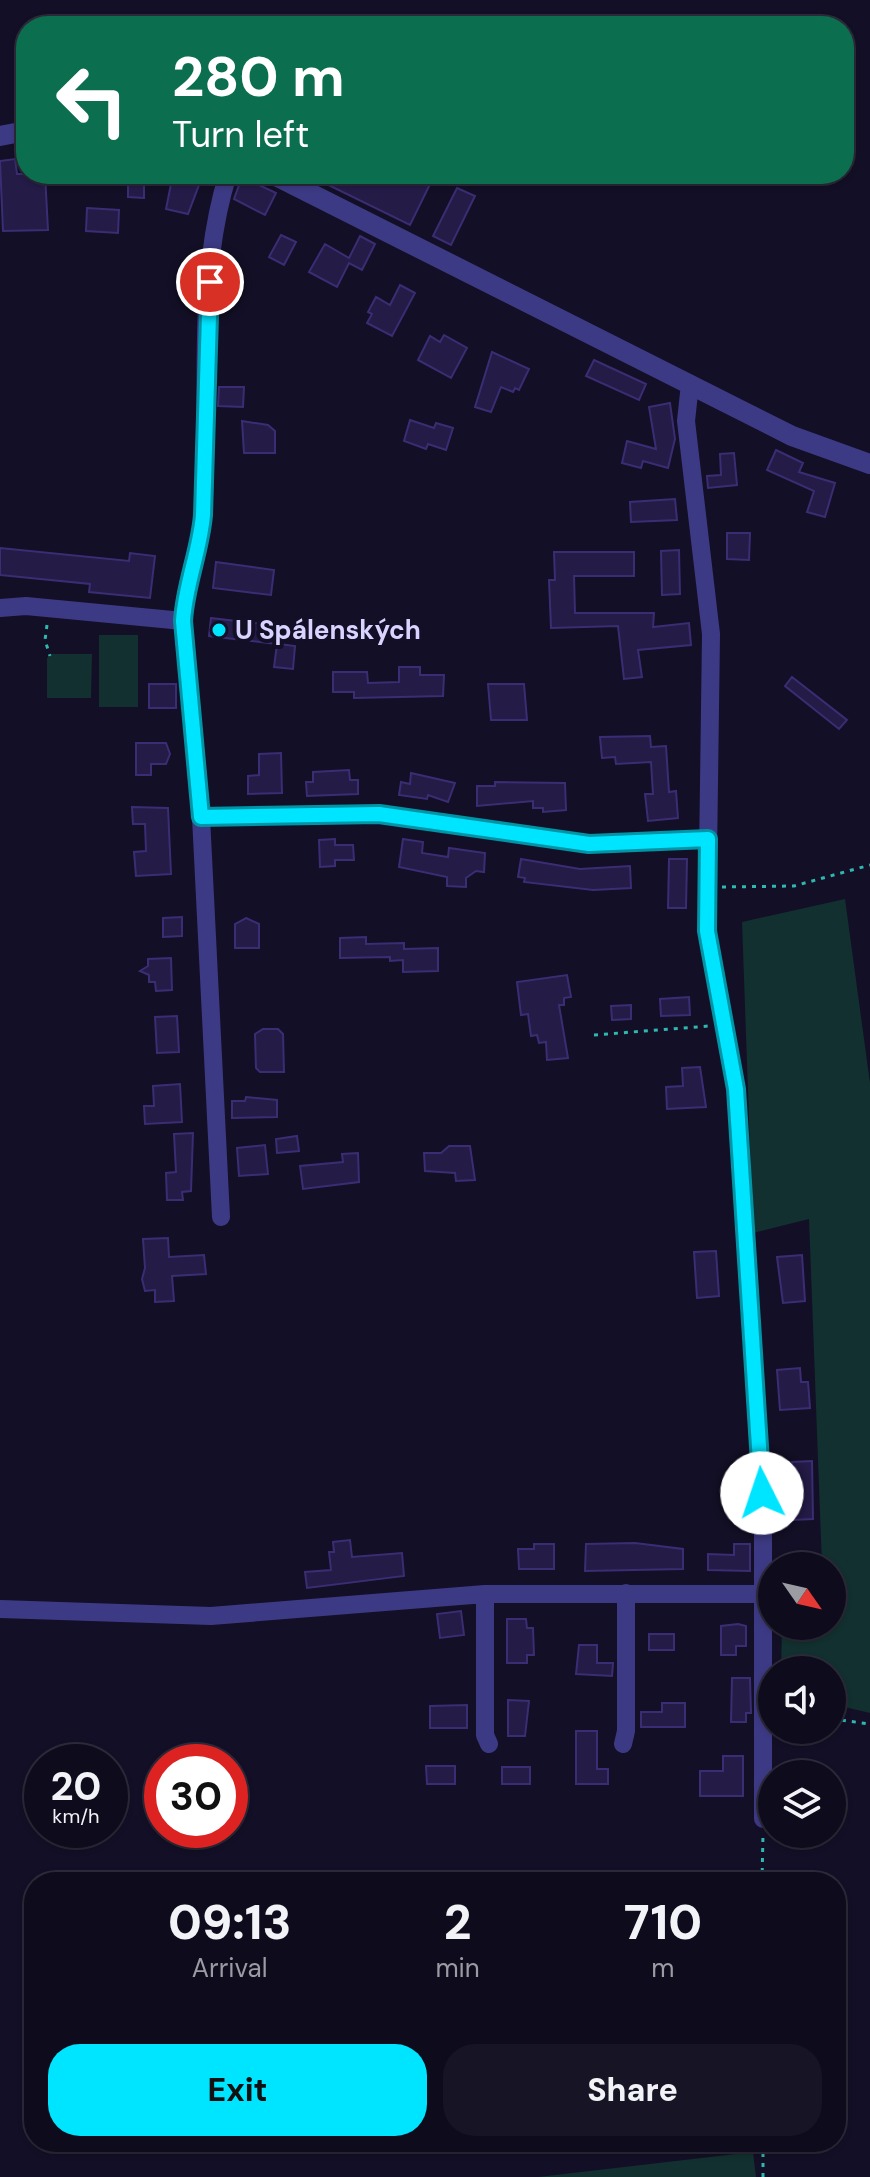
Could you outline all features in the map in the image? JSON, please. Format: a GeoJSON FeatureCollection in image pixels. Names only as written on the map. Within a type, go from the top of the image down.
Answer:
{"type":"FeatureCollection","features":[{"type":"Feature","properties":{"kind":"street"},"geometry":{"type":"LineString","coordinates":[[221,1217],[201,817],[183,621],[201,537],[210,282],[226,184]]}},
{"type":"Feature","properties":{"kind":"street"},"geometry":{"type":"LineString","coordinates":[[292,184],[792,436],[870,464]]}},
{"type":"Feature","properties":{"kind":"street"},"geometry":{"type":"LineString","coordinates":[[690,384],[686,421],[711,634],[708,945],[725,1025],[739,1122],[764,1552]]}},
{"type":"Feature","properties":{"kind":"street"},"geometry":{"type":"LineString","coordinates":[[0,608],[49,608],[183,621]]}},
{"type":"Feature","properties":{"kind":"street"},"geometry":{"type":"LineString","coordinates":[[201,817],[379,814],[589,844],[708,839]]}},
{"type":"Feature","properties":{"kind":"street"},"geometry":{"type":"LineString","coordinates":[[623,1744],[626,1731],[626,1593]]}},
{"type":"Feature","properties":{"kind":"street"},"geometry":{"type":"LineString","coordinates":[[0,1609],[211,1616],[485,1594],[758,1594]]}},
{"type":"Feature","properties":{"kind":"street"},"geometry":{"type":"LineString","coordinates":[[485,1594],[485,1735],[489,1744]]}},
{"type":"Feature","properties":{"kind":"street"},"geometry":{"type":"LineString","coordinates":[[764,1760],[765,1640]]}},
{"type":"Feature","properties":{"kind":"path"},"geometry":{"type":"LineString","coordinates":[[49,608],[44,638],[50,656]]}},
{"type":"Feature","properties":{"kind":"path"},"geometry":{"type":"LineString","coordinates":[[707,887],[794,886],[870,865]]}},
{"type":"Feature","properties":{"kind":"path"},"geometry":{"type":"LineString","coordinates":[[594,1035],[725,1025]]}},
{"type":"Feature","properties":{"kind":"path"},"geometry":{"type":"LineString","coordinates":[[846,1721],[870,1724]]}},
{"type":"Feature","properties":{"kind":"path"},"geometry":{"type":"LineString","coordinates":[[762,1872],[763,1848]]}},
{"type":"Feature","properties":{"kind":"path"},"geometry":{"type":"LineString","coordinates":[[763,2152],[763,2177]]}},
{"type":"Feature","properties":{"kind":"green space"},"geometry":{"type":"Polygon","coordinates":[[[99,635],[138,635],[138,707],[99,707],[99,635]]]}},
{"type":"Feature","properties":{"kind":"green space"},"geometry":{"type":"Polygon","coordinates":[[[52,654],[92,654],[91,698],[47,698],[47,658],[52,654]]]}},
{"type":"Feature","properties":{"kind":"green space"},"geometry":{"type":"Polygon","coordinates":[[[845,899],[870,1083],[870,1713],[846,1707],[846,1656],[781,1656],[782,1640],[846,1640],[846,1552],[821,1552],[809,1219],[753,1233],[742,922],[845,899]]]}},
{"type":"Feature","properties":{"kind":"green space"},"geometry":{"type":"Polygon","coordinates":[[[753,2152],[756,2177],[538,2177],[753,2152]]]}},
{"type":"Feature","properties":{"kind":"building"},"geometry":{"type":"Polygon","coordinates":[[[15,159],[16,184],[46,184],[48,230],[3,231],[0,161],[15,159]]]}},
{"type":"Feature","properties":{"kind":"building"},"geometry":{"type":"Polygon","coordinates":[[[128,184],[144,184],[144,198],[128,197],[128,184]]]}},
{"type":"Feature","properties":{"kind":"building"},"geometry":{"type":"Polygon","coordinates":[[[171,184],[199,185],[188,214],[166,209],[171,184]]]}},
{"type":"Feature","properties":{"kind":"building"},"geometry":{"type":"Polygon","coordinates":[[[239,184],[257,184],[276,193],[265,215],[234,199],[239,184]]]}},
{"type":"Feature","properties":{"kind":"building"},"geometry":{"type":"Polygon","coordinates":[[[326,184],[430,184],[410,225],[326,184]]]}},
{"type":"Feature","properties":{"kind":"building"},"geometry":{"type":"Polygon","coordinates":[[[457,188],[475,196],[451,245],[433,236],[457,188]]]}},
{"type":"Feature","properties":{"kind":"building"},"geometry":{"type":"Polygon","coordinates":[[[87,208],[119,210],[118,233],[86,231],[87,208]]]}},
{"type":"Feature","properties":{"kind":"building"},"geometry":{"type":"Polygon","coordinates":[[[281,235],[296,242],[284,265],[269,257],[281,235]]]}},
{"type":"Feature","properties":{"kind":"building"},"geometry":{"type":"Polygon","coordinates":[[[360,236],[375,244],[362,270],[349,263],[337,287],[309,272],[325,244],[349,258],[360,236]]]}},
{"type":"Feature","properties":{"kind":"building"},"geometry":{"type":"Polygon","coordinates":[[[400,285],[415,293],[392,336],[367,323],[372,314],[368,312],[376,297],[390,305],[400,285]]]}},
{"type":"Feature","properties":{"kind":"building"},"geometry":{"type":"Polygon","coordinates":[[[444,335],[467,348],[451,378],[418,360],[430,336],[440,342],[444,335]]]}},
{"type":"Feature","properties":{"kind":"building"},"geometry":{"type":"Polygon","coordinates":[[[492,352],[529,369],[519,390],[515,388],[513,392],[501,387],[491,412],[475,407],[492,352]]]}},
{"type":"Feature","properties":{"kind":"building"},"geometry":{"type":"Polygon","coordinates":[[[594,360],[646,384],[639,400],[586,376],[594,360]]]}},
{"type":"Feature","properties":{"kind":"building"},"geometry":{"type":"Polygon","coordinates":[[[219,387],[244,387],[243,407],[218,406],[219,387]]]}},
{"type":"Feature","properties":{"kind":"building"},"geometry":{"type":"Polygon","coordinates":[[[670,403],[675,439],[668,468],[643,461],[641,468],[622,463],[627,441],[656,449],[649,407],[670,403]]]}},
{"type":"Feature","properties":{"kind":"building"},"geometry":{"type":"Polygon","coordinates":[[[410,420],[434,428],[436,423],[453,428],[446,450],[428,444],[426,449],[404,441],[410,420]]]}},
{"type":"Feature","properties":{"kind":"building"},"geometry":{"type":"Polygon","coordinates":[[[242,421],[268,425],[275,431],[275,453],[244,453],[242,421]]]}},
{"type":"Feature","properties":{"kind":"building"},"geometry":{"type":"Polygon","coordinates":[[[776,450],[803,463],[799,472],[835,483],[825,517],[807,512],[814,491],[767,470],[776,450]]]}},
{"type":"Feature","properties":{"kind":"building"},"geometry":{"type":"Polygon","coordinates":[[[734,453],[737,485],[708,488],[707,476],[721,475],[720,454],[734,453]]]}},
{"type":"Feature","properties":{"kind":"building"},"geometry":{"type":"Polygon","coordinates":[[[675,499],[677,520],[631,522],[630,502],[675,499]]]}},
{"type":"Feature","properties":{"kind":"building"},"geometry":{"type":"Polygon","coordinates":[[[727,533],[750,533],[749,560],[727,559],[727,533]]]}},
{"type":"Feature","properties":{"kind":"building"},"geometry":{"type":"Polygon","coordinates":[[[0,548],[129,561],[130,553],[155,556],[150,598],[89,592],[90,584],[0,575],[0,548]]]}},
{"type":"Feature","properties":{"kind":"building"},"geometry":{"type":"Polygon","coordinates":[[[679,550],[680,594],[662,595],[661,551],[679,550]]]}},
{"type":"Feature","properties":{"kind":"building"},"geometry":{"type":"Polygon","coordinates":[[[554,552],[634,552],[634,576],[574,576],[575,613],[654,613],[653,627],[689,623],[691,645],[638,650],[642,677],[624,679],[618,626],[551,628],[549,580],[555,580],[554,552]]]}},
{"type":"Feature","properties":{"kind":"building"},"geometry":{"type":"Polygon","coordinates":[[[216,562],[274,570],[271,595],[213,588],[216,562]]]}},
{"type":"Feature","properties":{"kind":"building"},"geometry":{"type":"Polygon","coordinates":[[[211,618],[281,626],[279,644],[295,646],[293,669],[274,667],[277,644],[209,636],[211,618]]]}},
{"type":"Feature","properties":{"kind":"building"},"geometry":{"type":"Polygon","coordinates":[[[399,667],[420,667],[420,675],[444,675],[443,696],[354,698],[354,692],[333,692],[333,672],[367,672],[368,683],[399,682],[399,667]]]}},
{"type":"Feature","properties":{"kind":"building"},"geometry":{"type":"Polygon","coordinates":[[[792,677],[847,720],[839,729],[785,686],[792,677]]]}},
{"type":"Feature","properties":{"kind":"building"},"geometry":{"type":"Polygon","coordinates":[[[149,684],[176,684],[176,708],[149,708],[149,684]]]}},
{"type":"Feature","properties":{"kind":"building"},"geometry":{"type":"Polygon","coordinates":[[[488,684],[524,684],[527,720],[491,720],[488,684]]]}},
{"type":"Feature","properties":{"kind":"building"},"geometry":{"type":"Polygon","coordinates":[[[650,736],[651,747],[666,746],[669,792],[676,791],[678,818],[648,821],[645,794],[653,794],[651,762],[616,764],[615,757],[602,758],[600,737],[650,736]]]}},
{"type":"Feature","properties":{"kind":"building"},"geometry":{"type":"Polygon","coordinates":[[[136,743],[166,743],[170,754],[166,764],[151,764],[151,775],[136,775],[136,743]]]}},
{"type":"Feature","properties":{"kind":"building"},"geometry":{"type":"Polygon","coordinates":[[[281,753],[282,793],[248,794],[248,776],[259,775],[259,754],[281,753]]]}},
{"type":"Feature","properties":{"kind":"building"},"geometry":{"type":"Polygon","coordinates":[[[349,770],[350,780],[358,780],[358,794],[307,796],[306,782],[313,782],[313,772],[349,770]]]}},
{"type":"Feature","properties":{"kind":"building"},"geometry":{"type":"Polygon","coordinates":[[[411,773],[455,783],[448,802],[428,795],[427,799],[399,795],[401,782],[410,784],[411,773]]]}},
{"type":"Feature","properties":{"kind":"building"},"geometry":{"type":"Polygon","coordinates":[[[495,782],[565,783],[566,810],[543,812],[543,808],[533,808],[533,801],[477,806],[477,786],[495,786],[495,782]]]}},
{"type":"Feature","properties":{"kind":"building"},"geometry":{"type":"Polygon","coordinates":[[[132,807],[168,808],[171,874],[136,876],[134,852],[146,851],[145,824],[133,824],[132,807]]]}},
{"type":"Feature","properties":{"kind":"building"},"geometry":{"type":"Polygon","coordinates":[[[335,839],[335,845],[353,845],[354,860],[335,860],[335,866],[320,867],[319,840],[335,839]]]}},
{"type":"Feature","properties":{"kind":"building"},"geometry":{"type":"Polygon","coordinates":[[[403,839],[423,842],[422,853],[448,857],[449,848],[485,853],[484,872],[476,871],[466,878],[466,887],[447,886],[447,877],[399,867],[403,839]]]}},
{"type":"Feature","properties":{"kind":"building"},"geometry":{"type":"Polygon","coordinates":[[[521,859],[580,869],[630,866],[631,888],[593,890],[524,882],[525,878],[518,877],[521,859]]]}},
{"type":"Feature","properties":{"kind":"building"},"geometry":{"type":"Polygon","coordinates":[[[669,859],[687,859],[686,908],[668,908],[669,859]]]}},
{"type":"Feature","properties":{"kind":"building"},"geometry":{"type":"Polygon","coordinates":[[[182,917],[182,936],[163,937],[163,918],[182,917]]]}},
{"type":"Feature","properties":{"kind":"building"},"geometry":{"type":"Polygon","coordinates":[[[246,918],[259,924],[259,948],[235,948],[235,924],[246,918]]]}},
{"type":"Feature","properties":{"kind":"building"},"geometry":{"type":"Polygon","coordinates":[[[366,937],[366,944],[404,943],[404,949],[438,948],[438,971],[403,972],[403,960],[390,961],[390,957],[340,958],[340,938],[366,937]]]}},
{"type":"Feature","properties":{"kind":"building"},"geometry":{"type":"Polygon","coordinates":[[[171,958],[172,990],[156,991],[155,982],[149,982],[149,975],[140,971],[148,966],[148,959],[171,958]]]}},
{"type":"Feature","properties":{"kind":"building"},"geometry":{"type":"Polygon","coordinates":[[[567,975],[571,997],[564,998],[564,1005],[559,1005],[568,1058],[547,1060],[546,1042],[539,1043],[537,1035],[531,1036],[528,1014],[521,1015],[517,982],[567,975]]]}},
{"type":"Feature","properties":{"kind":"building"},"geometry":{"type":"Polygon","coordinates":[[[689,997],[690,1015],[661,1016],[660,999],[689,997]]]}},
{"type":"Feature","properties":{"kind":"building"},"geometry":{"type":"Polygon","coordinates":[[[631,1005],[631,1019],[612,1020],[611,1006],[631,1005]]]}},
{"type":"Feature","properties":{"kind":"building"},"geometry":{"type":"Polygon","coordinates":[[[177,1016],[179,1052],[157,1053],[155,1017],[177,1016]]]}},
{"type":"Feature","properties":{"kind":"building"},"geometry":{"type":"Polygon","coordinates":[[[263,1029],[278,1029],[283,1034],[284,1072],[260,1072],[256,1068],[255,1034],[263,1029]]]}},
{"type":"Feature","properties":{"kind":"building"},"geometry":{"type":"Polygon","coordinates":[[[700,1067],[706,1107],[667,1109],[666,1087],[683,1086],[682,1068],[700,1067]]]}},
{"type":"Feature","properties":{"kind":"building"},"geometry":{"type":"Polygon","coordinates":[[[180,1084],[182,1122],[145,1124],[144,1106],[154,1106],[153,1086],[180,1084]]]}},
{"type":"Feature","properties":{"kind":"building"},"geometry":{"type":"Polygon","coordinates":[[[246,1097],[277,1100],[277,1117],[232,1118],[232,1101],[245,1101],[246,1097]]]}},
{"type":"Feature","properties":{"kind":"building"},"geometry":{"type":"Polygon","coordinates":[[[193,1133],[191,1191],[182,1192],[183,1200],[167,1200],[166,1173],[176,1172],[174,1134],[193,1133]]]}},
{"type":"Feature","properties":{"kind":"building"},"geometry":{"type":"Polygon","coordinates":[[[297,1136],[299,1151],[277,1153],[276,1139],[297,1136]]]}},
{"type":"Feature","properties":{"kind":"building"},"geometry":{"type":"Polygon","coordinates":[[[265,1145],[268,1174],[239,1176],[237,1148],[265,1145]]]}},
{"type":"Feature","properties":{"kind":"building"},"geometry":{"type":"Polygon","coordinates":[[[449,1146],[470,1146],[475,1180],[456,1181],[455,1173],[425,1171],[424,1153],[441,1153],[449,1146]]]}},
{"type":"Feature","properties":{"kind":"building"},"geometry":{"type":"Polygon","coordinates":[[[358,1153],[359,1182],[303,1189],[300,1166],[343,1162],[342,1154],[358,1153]]]}},
{"type":"Feature","properties":{"kind":"building"},"geometry":{"type":"Polygon","coordinates":[[[168,1238],[169,1257],[204,1255],[206,1274],[172,1276],[174,1301],[155,1302],[155,1290],[145,1291],[142,1279],[145,1268],[143,1239],[168,1238]]]}},
{"type":"Feature","properties":{"kind":"building"},"geometry":{"type":"Polygon","coordinates":[[[716,1251],[719,1296],[697,1298],[694,1252],[716,1251]]]}},
{"type":"Feature","properties":{"kind":"building"},"geometry":{"type":"Polygon","coordinates":[[[802,1255],[805,1301],[783,1303],[777,1257],[802,1255]]]}},
{"type":"Feature","properties":{"kind":"building"},"geometry":{"type":"Polygon","coordinates":[[[800,1368],[801,1382],[808,1382],[810,1408],[780,1410],[777,1370],[800,1368]]]}},
{"type":"Feature","properties":{"kind":"building"},"geometry":{"type":"Polygon","coordinates":[[[812,1461],[813,1519],[793,1520],[792,1462],[812,1461]]]}},
{"type":"Feature","properties":{"kind":"building"},"geometry":{"type":"Polygon","coordinates":[[[350,1540],[352,1557],[402,1553],[404,1576],[307,1588],[305,1572],[331,1570],[329,1552],[334,1552],[333,1542],[350,1540]]]}},
{"type":"Feature","properties":{"kind":"building"},"geometry":{"type":"Polygon","coordinates":[[[635,1543],[683,1549],[683,1569],[585,1571],[586,1544],[635,1543]]]}},
{"type":"Feature","properties":{"kind":"building"},"geometry":{"type":"Polygon","coordinates":[[[534,1544],[554,1544],[554,1569],[519,1569],[518,1549],[534,1549],[534,1544]]]}},
{"type":"Feature","properties":{"kind":"building"},"geometry":{"type":"Polygon","coordinates":[[[734,1544],[750,1544],[750,1571],[708,1570],[708,1554],[734,1555],[734,1544]]]}},
{"type":"Feature","properties":{"kind":"building"},"geometry":{"type":"Polygon","coordinates":[[[461,1611],[464,1635],[440,1638],[437,1614],[461,1611]]]}},
{"type":"Feature","properties":{"kind":"building"},"geometry":{"type":"Polygon","coordinates":[[[507,1619],[526,1619],[527,1628],[533,1628],[534,1655],[527,1655],[527,1663],[507,1663],[507,1619]]]}},
{"type":"Feature","properties":{"kind":"building"},"geometry":{"type":"Polygon","coordinates":[[[721,1626],[746,1626],[746,1646],[736,1646],[736,1655],[721,1655],[721,1626]]]}},
{"type":"Feature","properties":{"kind":"building"},"geometry":{"type":"Polygon","coordinates":[[[649,1634],[674,1634],[674,1650],[649,1650],[649,1634]]]}},
{"type":"Feature","properties":{"kind":"building"},"geometry":{"type":"Polygon","coordinates":[[[579,1645],[597,1645],[597,1663],[613,1663],[612,1676],[576,1674],[579,1645]]]}},
{"type":"Feature","properties":{"kind":"building"},"geometry":{"type":"Polygon","coordinates":[[[732,1678],[750,1678],[751,1713],[746,1713],[746,1722],[731,1722],[732,1678]]]}},
{"type":"Feature","properties":{"kind":"building"},"geometry":{"type":"Polygon","coordinates":[[[508,1700],[529,1701],[525,1736],[508,1736],[508,1700]]]}},
{"type":"Feature","properties":{"kind":"building"},"geometry":{"type":"Polygon","coordinates":[[[662,1703],[685,1703],[685,1727],[641,1727],[641,1712],[662,1712],[662,1703]]]}},
{"type":"Feature","properties":{"kind":"building"},"geometry":{"type":"Polygon","coordinates":[[[467,1705],[467,1728],[430,1728],[430,1706],[467,1705]]]}},
{"type":"Feature","properties":{"kind":"building"},"geometry":{"type":"Polygon","coordinates":[[[576,1731],[597,1731],[597,1769],[608,1769],[608,1784],[576,1784],[576,1731]]]}},
{"type":"Feature","properties":{"kind":"building"},"geometry":{"type":"Polygon","coordinates":[[[723,1756],[743,1756],[743,1796],[700,1796],[700,1771],[723,1771],[723,1756]]]}},
{"type":"Feature","properties":{"kind":"building"},"geometry":{"type":"Polygon","coordinates":[[[426,1766],[455,1766],[455,1784],[427,1784],[426,1766]]]}},
{"type":"Feature","properties":{"kind":"building"},"geometry":{"type":"Polygon","coordinates":[[[502,1767],[530,1767],[530,1784],[502,1784],[502,1767]]]}},
{"type":"Feature","properties":{"kind":"place","name":"U Spálenských"},"geometry":{"type":"Point","coordinates":[219,630]}},
{"type":"Feature","properties":{"kind":"route"},"geometry":{"type":"LineString","coordinates":[[210,282],[203,515],[200,549],[186,597],[183,621],[201,817],[379,814],[589,844],[708,839],[708,945],[736,1089],[762,1493]]}}]}
